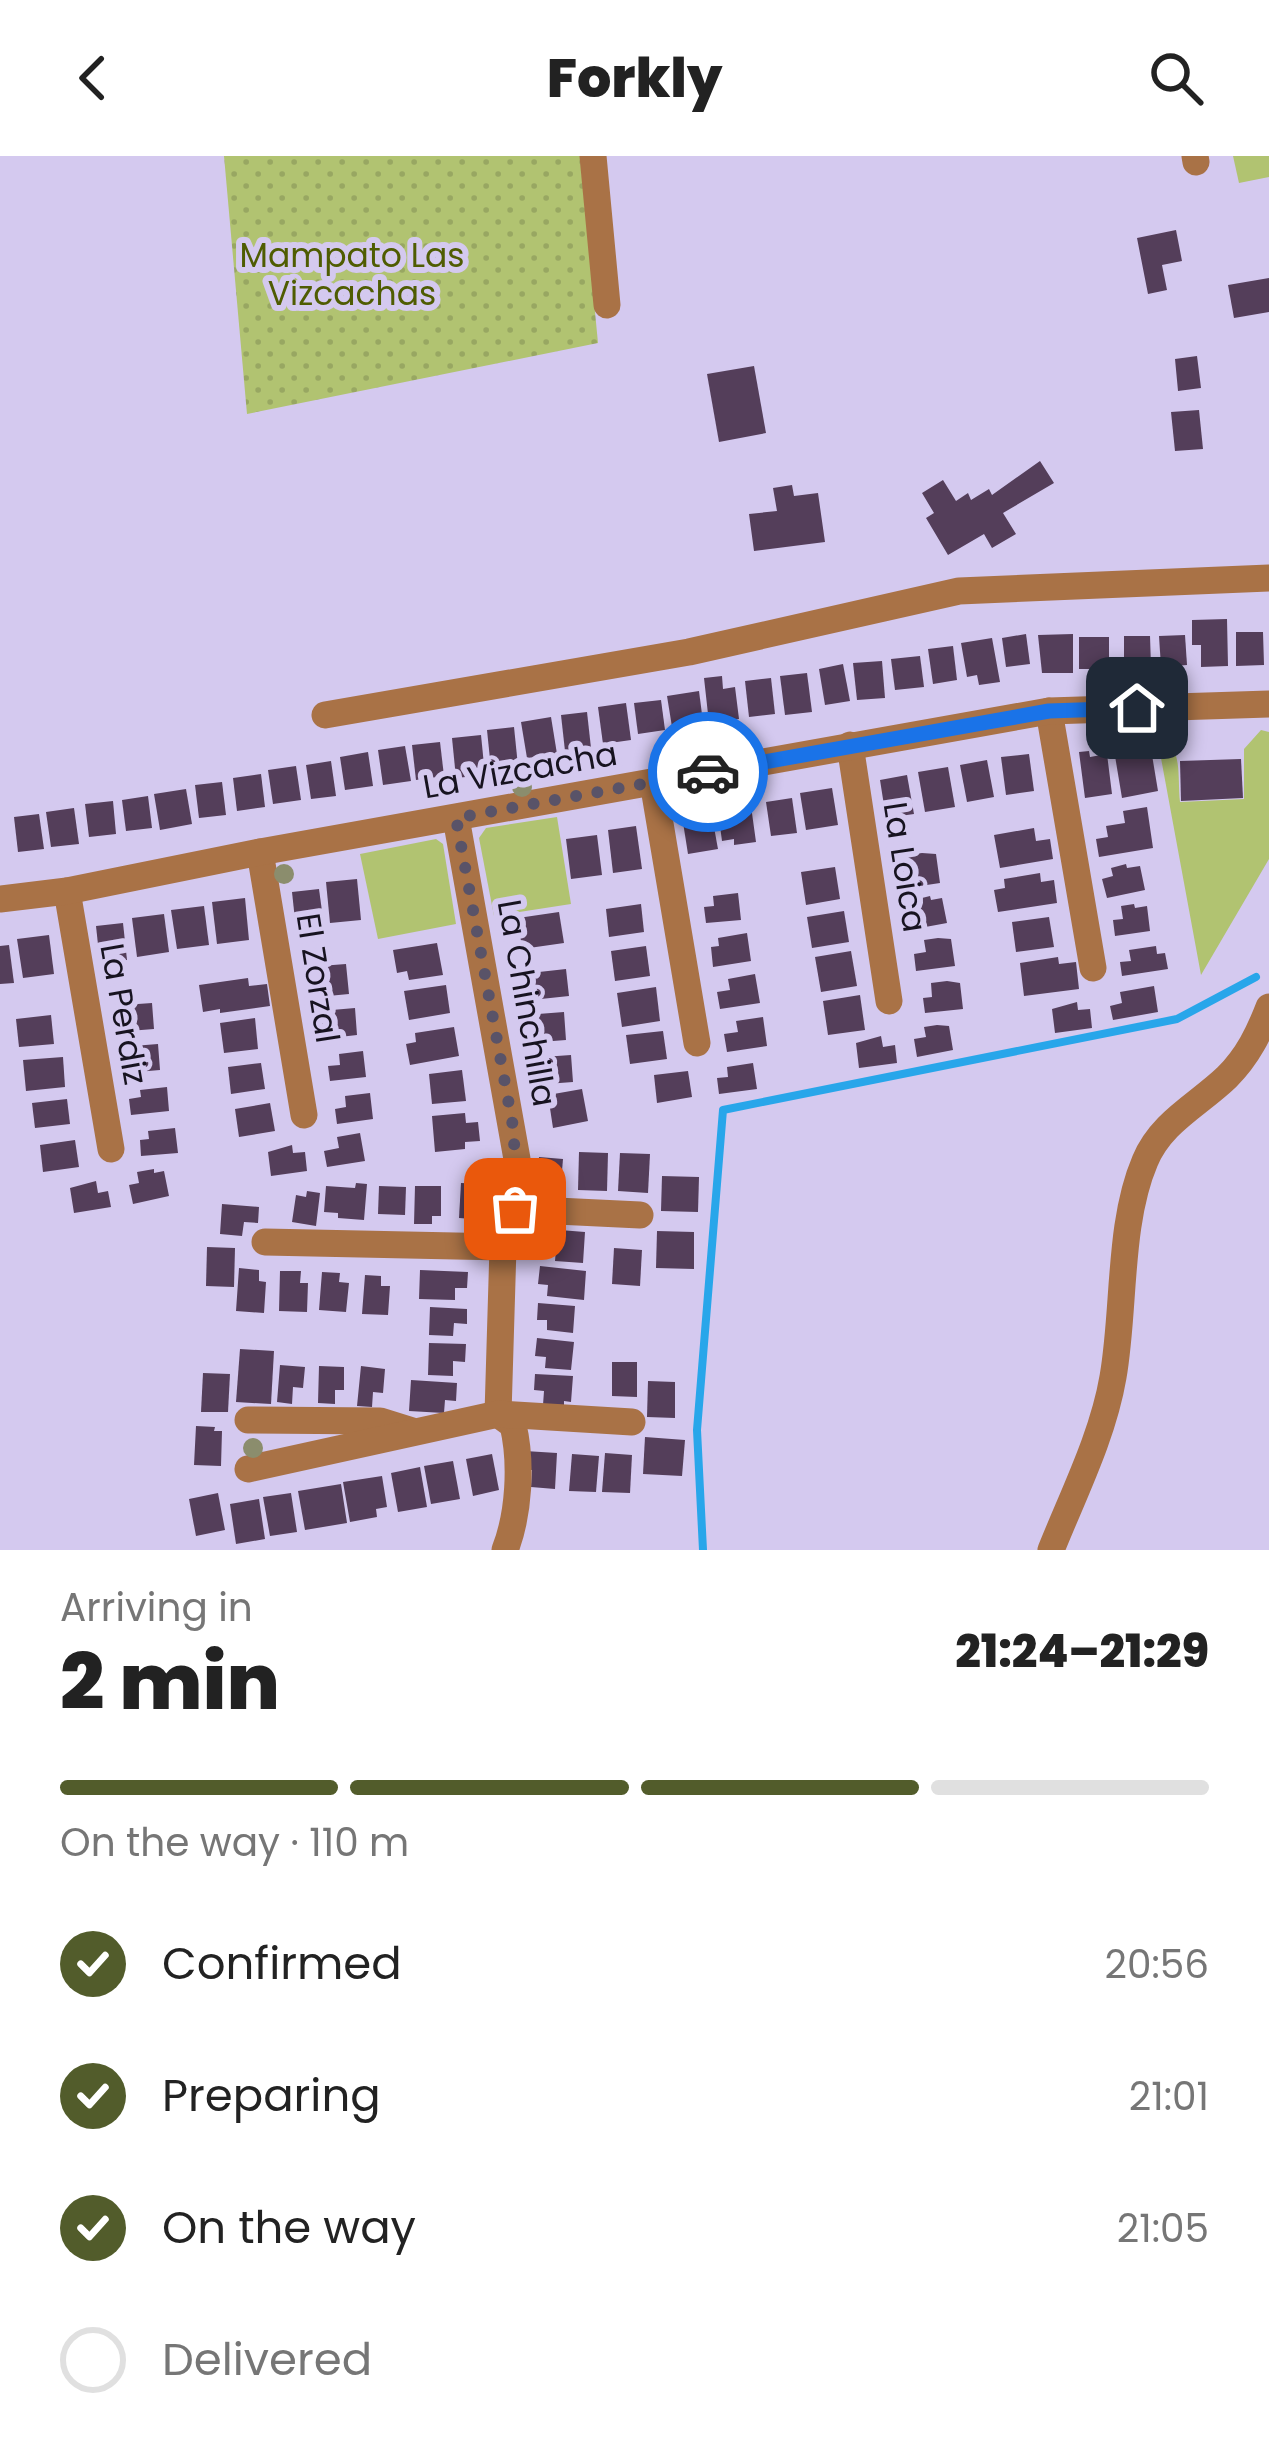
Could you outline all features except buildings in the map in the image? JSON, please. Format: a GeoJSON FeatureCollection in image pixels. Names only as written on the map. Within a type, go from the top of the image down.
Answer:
{"type":"FeatureCollection","features":[{"type":"Feature","properties":{"kind":"street"},"geometry":{"type":"LineString","coordinates":[[593,156],[607,305]]}},
{"type":"Feature","properties":{"kind":"street"},"geometry":{"type":"LineString","coordinates":[[326,715],[689,652],[959,591],[1269,578]]}},
{"type":"Feature","properties":{"kind":"street","name":"La Vizcacha"},"geometry":{"type":"LineString","coordinates":[[0,898],[67,891],[1049,711],[1269,704]]}},
{"type":"Feature","properties":{"kind":"street"},"geometry":{"type":"LineString","coordinates":[[1049,711],[1093,968]]}},
{"type":"Feature","properties":{"kind":"street","name":"La Loica"},"geometry":{"type":"LineString","coordinates":[[850,745],[890,1001]]}},
{"type":"Feature","properties":{"kind":"street"},"geometry":{"type":"LineString","coordinates":[[653,782],[697,1043]]}},
{"type":"Feature","properties":{"kind":"street","name":"La Chinchilla"},"geometry":{"type":"LineString","coordinates":[[456,818],[514,1132],[515,1209],[503,1247],[498,1414],[513,1425],[517,1440],[514,1528],[505,1550]]}},
{"type":"Feature","properties":{"kind":"street","name":"El Zorzal"},"geometry":{"type":"LineString","coordinates":[[260,852],[304,1115]]}},
{"type":"Feature","properties":{"kind":"street","name":"La Perdiz"},"geometry":{"type":"LineString","coordinates":[[67,891],[111,1149]]}},
{"type":"Feature","properties":{"kind":"street"},"geometry":{"type":"LineString","coordinates":[[1052,1550],[1112,1386],[1131,1205],[1146,1158],[1166,1126],[1228,1076],[1256,1041],[1269,1006]]}},
{"type":"Feature","properties":{"kind":"street"},"geometry":{"type":"LineString","coordinates":[[515,1209],[640,1215]]}},
{"type":"Feature","properties":{"kind":"street"},"geometry":{"type":"LineString","coordinates":[[266,1242],[503,1247]]}},
{"type":"Feature","properties":{"kind":"street"},"geometry":{"type":"LineString","coordinates":[[248,1469],[498,1414],[632,1422]]}},
{"type":"Feature","properties":{"kind":"street"},"geometry":{"type":"LineString","coordinates":[[248,1420],[380,1421],[416,1432]]}},
{"type":"Feature","properties":{"kind":"green space","name":"Mampato Las Vizcachas"},"geometry":{"type":"Polygon","coordinates":[[[224,156],[580,156],[598,343],[247,414],[224,156]]]}},
{"type":"Feature","properties":{"kind":"green space"},"geometry":{"type":"Polygon","coordinates":[[[1233,156],[1269,156],[1269,177],[1239,183],[1233,156]]]}},
{"type":"Feature","properties":{"kind":"green space"},"geometry":{"type":"Polygon","coordinates":[[[1261,730],[1269,732],[1269,859],[1201,975],[1156,731],[1175,752],[1180,802],[1244,799],[1244,749],[1261,730]]]}},
{"type":"Feature","properties":{"kind":"green space"},"geometry":{"type":"Polygon","coordinates":[[[557,817],[571,904],[494,916],[479,838],[486,828],[557,817]]]}},
{"type":"Feature","properties":{"kind":"green space"},"geometry":{"type":"Polygon","coordinates":[[[436,839],[443,844],[456,924],[378,939],[360,854],[436,839]]]}},
{"type":"Feature","properties":{"kind":"waterway"},"geometry":{"type":"LineString","coordinates":[[703,1550],[697,1430],[723,1110],[1177,1019],[1256,977]]}},
{"type":"Feature","properties":{"kind":"way so far"},"geometry":{"type":"LineString","coordinates":[[515,1209],[518,1159],[514,1132],[456,818],[708,772]]}},
{"type":"Feature","properties":{"kind":"route"},"geometry":{"type":"LineString","coordinates":[[708,772],[1049,711],[1137,708]]}}]}
